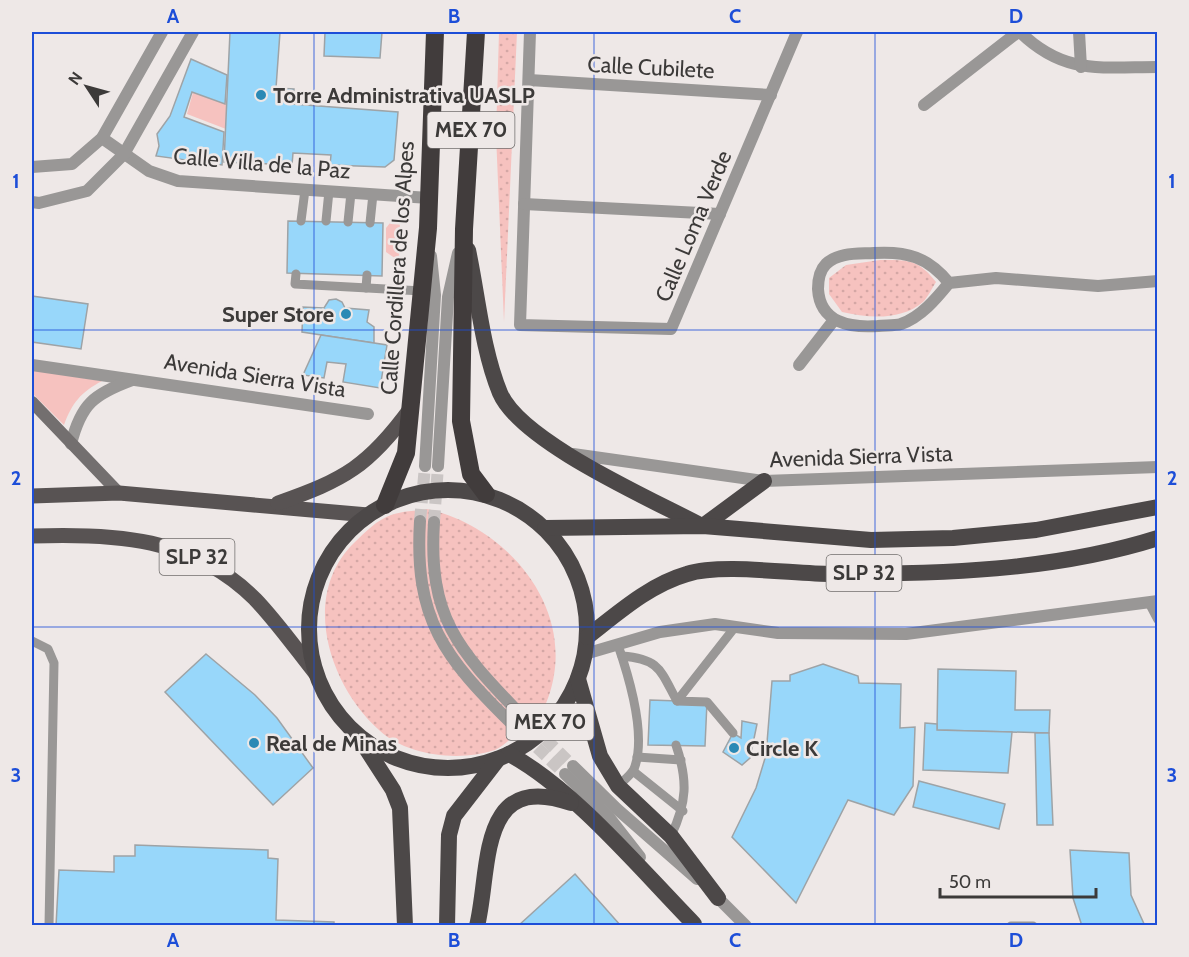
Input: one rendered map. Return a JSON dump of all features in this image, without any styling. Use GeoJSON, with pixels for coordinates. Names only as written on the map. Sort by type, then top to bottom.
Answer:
{"type":"FeatureCollection","features":[{"type":"Feature","properties":{"kind":"highway","name":"Calle Cordillera de los Alpes"},"geometry":{"type":"LineString","coordinates":[[385,504],[406,453],[411,408],[428,228],[435,32]]}},
{"type":"Feature","properties":{"kind":"highway","name":"MEX 70"},"geometry":{"type":"LineString","coordinates":[[476,32],[464,229],[461,421],[471,474],[486,494]]}},
{"type":"Feature","properties":{"kind":"highway"},"geometry":{"type":"LineString","coordinates":[[464,229],[489,356],[501,394],[517,417],[568,454],[703,526],[764,481]]}},
{"type":"Feature","properties":{"kind":"highway","name":"MEX 70"},"geometry":{"type":"LineString","coordinates":[[358,736],[390,756],[425,767],[462,768],[503,757],[538,735],[562,710],[578,679],[585,654],[586,607],[578,578],[564,551],[545,528],[518,507],[486,494],[452,489],[429,491],[385,504],[368,515],[346,534],[328,558],[316,586],[309,615],[309,645],[316,674],[331,704],[358,736],[393,790],[400,808],[405,926]]}},
{"type":"Feature","properties":{"kind":"highway","name":"SLP 32"},"geometry":{"type":"LineString","coordinates":[[545,528],[703,526],[871,540],[953,538],[1036,530],[1158,507]]}},
{"type":"Feature","properties":{"kind":"highway","name":"SLP 32"},"geometry":{"type":"LineString","coordinates":[[587,637],[655,587],[688,573],[719,570],[830,574],[932,573],[1013,566],[1083,555],[1158,538]]}},
{"type":"Feature","properties":{"kind":"highway"},"geometry":{"type":"LineString","coordinates":[[578,679],[600,756],[618,786],[671,836],[718,898]]}},
{"type":"Feature","properties":{"kind":"highway","name":"MEX 70"},"geometry":{"type":"LineString","coordinates":[[447,926],[449,835],[454,816],[503,757]]}},
{"type":"Feature","properties":{"kind":"highway"},"geometry":{"type":"LineString","coordinates":[[503,757],[534,770],[576,804],[694,925]]}},
{"type":"Feature","properties":{"kind":"highway"},"geometry":{"type":"LineString","coordinates":[[477,926],[482,905],[490,838],[497,819],[509,806],[529,798],[553,796],[576,804]]}},
{"type":"Feature","properties":{"kind":"main road"},"geometry":{"type":"LineString","coordinates":[[32,402],[119,493]]}},
{"type":"Feature","properties":{"kind":"main road"},"geometry":{"type":"LineString","coordinates":[[274,505],[325,487],[351,473],[389,439],[411,408]]}},
{"type":"Feature","properties":{"kind":"main road"},"geometry":{"type":"LineString","coordinates":[[32,496],[119,493],[368,515]]}},
{"type":"Feature","properties":{"kind":"main road","name":"SLP 32"},"geometry":{"type":"LineString","coordinates":[[32,536],[147,541],[186,551],[208,563],[253,597],[316,674]]}},
{"type":"Feature","properties":{"kind":"street"},"geometry":{"type":"LineString","coordinates":[[32,167],[72,164],[102,138],[162,32]]}},
{"type":"Feature","properties":{"kind":"street"},"geometry":{"type":"LineString","coordinates":[[32,202],[39,203],[87,191],[124,154],[193,32]]}},
{"type":"Feature","properties":{"kind":"street"},"geometry":{"type":"LineString","coordinates":[[530,32],[524,204],[720,214]]}},
{"type":"Feature","properties":{"kind":"street","name":"Calle Loma Verde"},"geometry":{"type":"LineString","coordinates":[[524,204],[520,325],[672,329],[797,32]]}},
{"type":"Feature","properties":{"kind":"street"},"geometry":{"type":"LineString","coordinates":[[924,105],[1019,32],[1039,50],[1081,67],[1158,67]]}},
{"type":"Feature","properties":{"kind":"street"},"geometry":{"type":"LineString","coordinates":[[1079,32],[1081,67]]}},
{"type":"Feature","properties":{"kind":"street","name":"Calle Cubilete"},"geometry":{"type":"LineString","coordinates":[[529,80],[771,95]]}},
{"type":"Feature","properties":{"kind":"street","name":"Calle Villa de la Paz"},"geometry":{"type":"LineString","coordinates":[[102,138],[150,171],[177,182],[429,198]]}},
{"type":"Feature","properties":{"kind":"street"},"geometry":{"type":"LineString","coordinates":[[428,228],[435,295],[432,466],[448,297],[464,229]]}},
{"type":"Feature","properties":{"kind":"street"},"geometry":{"type":"LineString","coordinates":[[949,283],[939,271],[921,257],[898,251],[844,255],[826,264],[818,278],[819,302],[834,320],[858,327],[901,324],[933,304],[949,283],[996,278],[1098,286],[1158,281]]}},
{"type":"Feature","properties":{"kind":"street"},"geometry":{"type":"LineString","coordinates":[[799,365],[834,320]]}},
{"type":"Feature","properties":{"kind":"street","name":"Avenida Sierra Vista"},"geometry":{"type":"LineString","coordinates":[[32,365],[368,414]]}},
{"type":"Feature","properties":{"kind":"street","name":"Avenida Sierra Vista"},"geometry":{"type":"LineString","coordinates":[[71,444],[77,419],[92,399],[135,379]]}},
{"type":"Feature","properties":{"kind":"street","name":"Avenida Sierra Vista"},"geometry":{"type":"LineString","coordinates":[[568,454],[764,481],[1158,467]]}},
{"type":"Feature","properties":{"kind":"street"},"geometry":{"type":"LineString","coordinates":[[420,521],[418,550],[422,590],[432,624],[443,647],[478,690],[516,719],[454,638],[445,618],[436,589],[432,549],[434,522]]}},
{"type":"Feature","properties":{"kind":"street"},"geometry":{"type":"LineString","coordinates":[[585,654],[620,651],[660,632],[714,624],[778,633],[906,634],[1153,602]]}},
{"type":"Feature","properties":{"kind":"street"},"geometry":{"type":"LineString","coordinates":[[694,925],[569,770],[718,898],[746,926]]}},
{"type":"Feature","properties":{"kind":"lane"},"geometry":{"type":"LineString","coordinates":[[301,221],[305,190]]}},
{"type":"Feature","properties":{"kind":"lane"},"geometry":{"type":"LineString","coordinates":[[326,221],[329,191]]}},
{"type":"Feature","properties":{"kind":"lane"},"geometry":{"type":"LineString","coordinates":[[348,222],[351,193]]}},
{"type":"Feature","properties":{"kind":"lane"},"geometry":{"type":"LineString","coordinates":[[370,223],[373,194]]}},
{"type":"Feature","properties":{"kind":"lane"},"geometry":{"type":"LineString","coordinates":[[296,274],[295,284],[422,291]]}},
{"type":"Feature","properties":{"kind":"lane"},"geometry":{"type":"LineString","coordinates":[[322,274],[322,285]]}},
{"type":"Feature","properties":{"kind":"lane"},"geometry":{"type":"LineString","coordinates":[[344,286],[345,275]]}},
{"type":"Feature","properties":{"kind":"lane"},"geometry":{"type":"LineString","coordinates":[[366,288],[367,275]]}},
{"type":"Feature","properties":{"kind":"lane"},"geometry":{"type":"LineString","coordinates":[[1153,602],[1158,620]]}},
{"type":"Feature","properties":{"kind":"lane"},"geometry":{"type":"LineString","coordinates":[[677,701],[735,627]]}},
{"type":"Feature","properties":{"kind":"lane"},"geometry":{"type":"LineString","coordinates":[[32,641],[48,650],[54,663],[49,926]]}},
{"type":"Feature","properties":{"kind":"lane"},"geometry":{"type":"LineString","coordinates":[[620,651],[645,658],[661,670],[677,701]]}},
{"type":"Feature","properties":{"kind":"lane"},"geometry":{"type":"LineString","coordinates":[[618,786],[633,771],[638,744],[630,678],[620,651]]}},
{"type":"Feature","properties":{"kind":"lane"},"geometry":{"type":"LineString","coordinates":[[677,701],[707,702],[733,733]]}},
{"type":"Feature","properties":{"kind":"lane"},"geometry":{"type":"LineString","coordinates":[[671,836],[683,811],[686,793],[681,760],[676,745]]}},
{"type":"Feature","properties":{"kind":"lane"},"geometry":{"type":"LineString","coordinates":[[637,757],[681,760]]}},
{"type":"Feature","properties":{"kind":"lane"},"geometry":{"type":"LineString","coordinates":[[633,771],[683,811]]}},
{"type":"Feature","properties":{"kind":"lane"},"geometry":{"type":"LineString","coordinates":[[1011,926],[1033,926]]}},
{"type":"Feature","properties":{"kind":"shaded area"},"geometry":{"type":"Polygon","coordinates":[[[499,32],[517,32],[504,322],[496,135],[499,32]]]}},
{"type":"Feature","properties":{"kind":"shaded area"},"geometry":{"type":"Polygon","coordinates":[[[194,89],[227,101],[226,129],[187,114],[194,89]]]}},
{"type":"Feature","properties":{"kind":"shaded area"},"geometry":{"type":"Polygon","coordinates":[[[394,218],[400,218],[399,261],[386,252],[386,228],[394,218]]]}},
{"type":"Feature","properties":{"kind":"shaded area"},"geometry":{"type":"Polygon","coordinates":[[[880,260],[912,262],[930,274],[936,282],[923,302],[904,312],[884,316],[863,316],[842,312],[829,294],[829,278],[846,265],[880,260]]]}},
{"type":"Feature","properties":{"kind":"shaded area"},"geometry":{"type":"Polygon","coordinates":[[[32,370],[102,381],[88,389],[78,399],[70,410],[64,425],[32,393],[32,370]]]}},
{"type":"Feature","properties":{"kind":"shaded area"},"geometry":{"type":"Polygon","coordinates":[[[427,509],[454,518],[480,531],[503,548],[523,569],[539,592],[550,618],[555,646],[554,675],[544,708],[533,722],[500,747],[481,754],[450,756],[419,751],[404,746],[379,730],[361,711],[346,689],[334,664],[327,638],[325,612],[328,587],[338,563],[367,530],[381,520],[395,514],[427,509]]]}},
{"type":"Feature","properties":{"kind":"building","name":"Torre Administrativa UASLP"},"geometry":{"type":"Polygon","coordinates":[[[230,32],[280,32],[276,88],[294,89],[293,104],[398,112],[394,160],[385,167],[330,165],[331,155],[293,153],[292,165],[224,162],[230,32]]]}},
{"type":"Feature","properties":{"kind":"building"},"geometry":{"type":"Polygon","coordinates":[[[325,32],[382,32],[380,58],[324,56],[325,32]]]}},
{"type":"Feature","properties":{"kind":"building"},"geometry":{"type":"Polygon","coordinates":[[[191,59],[227,75],[225,104],[192,92],[184,117],[224,132],[222,165],[156,156],[159,146],[157,134],[170,116],[191,59]]]}},
{"type":"Feature","properties":{"kind":"building"},"geometry":{"type":"Polygon","coordinates":[[[288,221],[383,223],[382,276],[287,273],[288,221]]]}},
{"type":"Feature","properties":{"kind":"building"},"geometry":{"type":"Polygon","coordinates":[[[32,296],[88,304],[81,349],[32,342],[32,296]]]}},
{"type":"Feature","properties":{"kind":"building"},"geometry":{"type":"Polygon","coordinates":[[[336,299],[342,302],[345,308],[369,310],[367,322],[374,327],[374,343],[302,332],[303,307],[324,308],[329,300],[336,299]]]}},
{"type":"Feature","properties":{"kind":"building"},"geometry":{"type":"Polygon","coordinates":[[[321,335],[387,345],[380,388],[343,382],[346,364],[327,362],[324,378],[303,375],[321,335]]]}},
{"type":"Feature","properties":{"kind":"building","name":"Real de Minas"},"geometry":{"type":"Polygon","coordinates":[[[206,654],[255,695],[277,718],[313,768],[273,805],[165,692],[206,654]]]}},
{"type":"Feature","properties":{"kind":"building"},"geometry":{"type":"Polygon","coordinates":[[[823,664],[858,676],[859,683],[901,684],[900,728],[915,727],[913,786],[894,815],[848,800],[796,903],[732,837],[756,788],[766,755],[772,681],[790,681],[790,675],[823,664]]]}},
{"type":"Feature","properties":{"kind":"building"},"geometry":{"type":"Polygon","coordinates":[[[938,669],[1016,671],[1015,710],[1050,710],[1049,733],[937,730],[938,669]]]}},
{"type":"Feature","properties":{"kind":"building"},"geometry":{"type":"Polygon","coordinates":[[[650,700],[707,702],[705,746],[648,745],[650,700]]]}},
{"type":"Feature","properties":{"kind":"building"},"geometry":{"type":"Polygon","coordinates":[[[742,721],[757,724],[750,758],[742,765],[723,752],[733,733],[741,738],[742,721]]]}},
{"type":"Feature","properties":{"kind":"building"},"geometry":{"type":"Polygon","coordinates":[[[925,723],[937,724],[937,730],[1012,732],[1008,773],[923,770],[925,723]]]}},
{"type":"Feature","properties":{"kind":"building"},"geometry":{"type":"Polygon","coordinates":[[[1035,733],[1049,733],[1053,825],[1037,825],[1035,733]]]}},
{"type":"Feature","properties":{"kind":"building"},"geometry":{"type":"Polygon","coordinates":[[[919,781],[1005,804],[999,829],[913,807],[919,781]]]}},
{"type":"Feature","properties":{"kind":"building"},"geometry":{"type":"Polygon","coordinates":[[[135,845],[268,850],[268,858],[278,859],[276,920],[334,922],[334,926],[56,926],[59,870],[114,872],[114,856],[135,856],[135,845]]]}},
{"type":"Feature","properties":{"kind":"building"},"geometry":{"type":"Polygon","coordinates":[[[1070,850],[1129,853],[1131,895],[1145,926],[1082,926],[1073,898],[1070,850]]]}},
{"type":"Feature","properties":{"kind":"building"},"geometry":{"type":"Polygon","coordinates":[[[575,874],[621,926],[518,926],[575,874]]]}},
{"type":"Feature","properties":{"kind":"tunnel"},"geometry":{"type":"LineString","coordinates":[[420,521],[425,466]]}},
{"type":"Feature","properties":{"kind":"tunnel"},"geometry":{"type":"LineString","coordinates":[[434,522],[438,466]]}},
{"type":"Feature","properties":{"kind":"tunnel"},"geometry":{"type":"LineString","coordinates":[[520,714],[573,766]]}},
{"type":"Feature","properties":{"kind":"tunnel"},"geometry":{"type":"LineString","coordinates":[[511,723],[565,774]]}},
{"type":"Feature","properties":{"kind":"place","name":"Torre Administrativa UASLP"},"geometry":{"type":"Point","coordinates":[261,95]}},
{"type":"Feature","properties":{"kind":"place","name":"Super Store"},"geometry":{"type":"Point","coordinates":[346,314]}},
{"type":"Feature","properties":{"kind":"place","name":"Real de Minas"},"geometry":{"type":"Point","coordinates":[254,743]}},
{"type":"Feature","properties":{"kind":"place","name":"Circle K"},"geometry":{"type":"Point","coordinates":[734,748]}}]}
